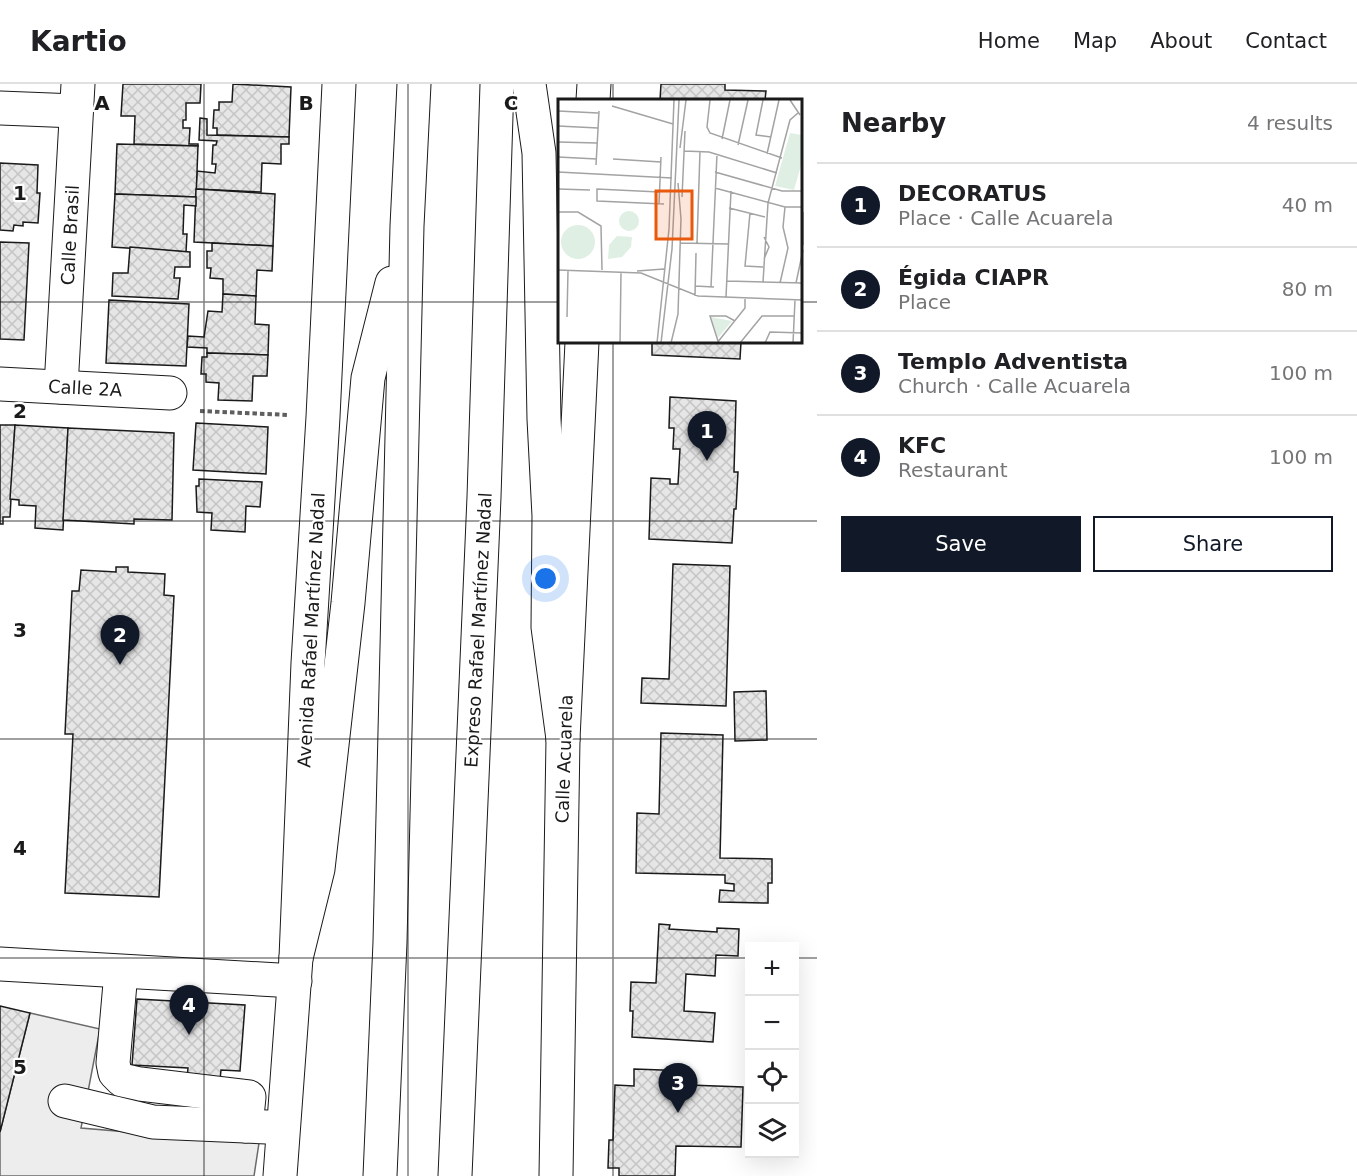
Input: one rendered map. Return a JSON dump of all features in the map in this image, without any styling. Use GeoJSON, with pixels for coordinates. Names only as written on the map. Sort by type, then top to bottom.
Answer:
{"type":"FeatureCollection","features":[{"type":"Feature","properties":{"kind":"main road","name":"Avenida Rafael Martínez Nadal"},"geometry":{"type":"LineString","coordinates":[[280,1176],[296,970],[308,663],[323,417],[339,84]]}},
{"type":"Feature","properties":{"kind":"main road"},"geometry":{"type":"LineString","coordinates":[[380,1176],[390,942],[407,226],[414,84]]}},
{"type":"Feature","properties":{"kind":"main road","name":"Expreso Rafael Martínez Nadal"},"geometry":{"type":"LineString","coordinates":[[455,1176],[484,497],[497,84]]}},
{"type":"Feature","properties":{"kind":"main road"},"geometry":{"type":"LineString","coordinates":[[529,84],[539,153],[544,418],[549,516],[548,627],[563,738]]}},
{"type":"Feature","properties":{"kind":"main road"},"geometry":{"type":"LineString","coordinates":[[593,99],[594,84]]}},
{"type":"Feature","properties":{"kind":"main road"},"geometry":{"type":"LineString","coordinates":[[0,108],[77,98]]}},
{"type":"Feature","properties":{"kind":"main road","name":"Calle Brasil"},"geometry":{"type":"LineString","coordinates":[[61,387],[77,98]]}},
{"type":"Feature","properties":{"kind":"main road"},"geometry":{"type":"LineString","coordinates":[[0,963],[121,972],[296,970],[318,869],[349,591],[368,378],[407,226]]}},
{"type":"Feature","properties":{"kind":"main road","name":"Calle Acuarela"},"geometry":{"type":"LineString","coordinates":[[556,1176],[563,738],[582,344]]}},
{"type":"Feature","properties":{"kind":"main road","name":"Calle 2A"},"geometry":{"type":"LineString","coordinates":[[0,384],[170,393]]}},
{"type":"Feature","properties":{"kind":"main road"},"geometry":{"type":"LineString","coordinates":[[121,972],[113,1064],[115,1073],[122,1080],[140,1084],[249,1097],[246,1126]]}},
{"type":"Feature","properties":{"kind":"main road"},"geometry":{"type":"LineString","coordinates":[[65,1101],[153,1122],[284,1128]]}},
{"type":"Feature","properties":{"kind":"path"},"geometry":{"type":"LineString","coordinates":[[170,393],[193,411],[323,417]]}},
{"type":"Feature","properties":{"kind":"shaded area"},"geometry":{"type":"Polygon","coordinates":[[[30,1013],[100,1029],[81,1128],[259,1143],[254,1176],[0,1176],[0,1132],[30,1013]]]}},
{"type":"Feature","properties":{"kind":"building"},"geometry":{"type":"Polygon","coordinates":[[[123,84],[201,84],[200,103],[186,103],[186,120],[183,120],[183,128],[190,128],[189,144],[198,144],[198,146],[134,144],[135,116],[121,116],[123,84]]]}},
{"type":"Feature","properties":{"kind":"building"},"geometry":{"type":"Polygon","coordinates":[[[233,84],[291,87],[289,137],[217,135],[217,128],[213,128],[214,110],[219,110],[219,102],[232,102],[233,84]]]}},
{"type":"Feature","properties":{"kind":"building"},"geometry":{"type":"Polygon","coordinates":[[[661,84],[725,84],[725,90],[766,91],[765,99],[660,99],[661,84]]]}},
{"type":"Feature","properties":{"kind":"building"},"geometry":{"type":"Polygon","coordinates":[[[200,118],[207,119],[207,135],[289,137],[289,144],[281,144],[281,164],[262,163],[261,192],[196,189],[197,171],[215,173],[216,164],[212,164],[213,145],[216,145],[217,141],[199,140],[200,118]]]}},
{"type":"Feature","properties":{"kind":"building"},"geometry":{"type":"Polygon","coordinates":[[[117,144],[198,146],[196,197],[115,194],[117,144]]]}},
{"type":"Feature","properties":{"kind":"building"},"geometry":{"type":"Polygon","coordinates":[[[0,163],[38,165],[37,193],[40,193],[38,223],[23,222],[23,226],[14,225],[13,231],[0,230],[0,163]]]}},
{"type":"Feature","properties":{"kind":"building"},"geometry":{"type":"Polygon","coordinates":[[[196,189],[275,194],[273,246],[194,242],[196,189]]]}},
{"type":"Feature","properties":{"kind":"building"},"geometry":{"type":"Polygon","coordinates":[[[115,194],[196,197],[196,206],[184,205],[183,234],[187,234],[186,252],[112,247],[115,194]]]}},
{"type":"Feature","properties":{"kind":"building"},"geometry":{"type":"Polygon","coordinates":[[[0,242],[29,243],[24,340],[0,339],[0,242]]]}},
{"type":"Feature","properties":{"kind":"building"},"geometry":{"type":"Polygon","coordinates":[[[212,243],[273,246],[272,271],[257,270],[256,296],[223,294],[223,279],[210,278],[211,268],[207,268],[207,251],[212,251],[212,243]]]}},
{"type":"Feature","properties":{"kind":"building"},"geometry":{"type":"Polygon","coordinates":[[[130,247],[190,252],[190,267],[175,267],[174,278],[180,278],[178,299],[112,296],[113,273],[128,273],[130,247]]]}},
{"type":"Feature","properties":{"kind":"building"},"geometry":{"type":"Polygon","coordinates":[[[223,294],[256,296],[255,324],[269,325],[268,355],[207,353],[207,348],[187,347],[188,336],[204,337],[208,311],[222,312],[223,294]]]}},
{"type":"Feature","properties":{"kind":"building"},"geometry":{"type":"Polygon","coordinates":[[[109,300],[189,304],[186,366],[106,363],[109,300]]]}},
{"type":"Feature","properties":{"kind":"building"},"geometry":{"type":"Polygon","coordinates":[[[652,344],[741,344],[740,359],[652,355],[652,344]]]}},
{"type":"Feature","properties":{"kind":"building"},"geometry":{"type":"Polygon","coordinates":[[[207,353],[268,355],[267,376],[253,376],[252,401],[218,400],[219,383],[206,382],[206,374],[201,374],[202,357],[207,357],[207,353]]]}},
{"type":"Feature","properties":{"kind":"building"},"geometry":{"type":"Polygon","coordinates":[[[670,397],[736,401],[734,472],[738,472],[732,543],[649,539],[651,478],[670,479],[670,484],[678,484],[680,449],[673,449],[674,428],[669,428],[670,397]]]}},
{"type":"Feature","properties":{"kind":"building"},"geometry":{"type":"Polygon","coordinates":[[[196,423],[268,427],[266,474],[193,470],[196,423]]]}},
{"type":"Feature","properties":{"kind":"building"},"geometry":{"type":"Polygon","coordinates":[[[0,425],[15,425],[10,517],[3,517],[3,524],[0,524],[0,425]]]}},
{"type":"Feature","properties":{"kind":"building"},"geometry":{"type":"Polygon","coordinates":[[[15,425],[68,428],[63,530],[35,528],[36,506],[19,505],[19,500],[10,499],[15,425]]]}},
{"type":"Feature","properties":{"kind":"building"},"geometry":{"type":"Polygon","coordinates":[[[68,428],[174,433],[172,520],[134,519],[134,524],[63,520],[68,428]]]}},
{"type":"Feature","properties":{"kind":"building"},"geometry":{"type":"Polygon","coordinates":[[[199,479],[262,482],[260,507],[246,506],[245,532],[211,530],[212,513],[197,512],[196,486],[199,486],[199,479]]]}},
{"type":"Feature","properties":{"kind":"building"},"geometry":{"type":"Polygon","coordinates":[[[673,564],[730,566],[726,706],[641,703],[642,678],[669,679],[673,564]]]}},
{"type":"Feature","properties":{"kind":"building"},"geometry":{"type":"Polygon","coordinates":[[[116,567],[128,567],[128,572],[165,574],[164,595],[174,596],[159,897],[65,893],[73,734],[65,734],[72,591],[79,591],[81,570],[116,572],[116,567]]]}},
{"type":"Feature","properties":{"kind":"building"},"geometry":{"type":"Polygon","coordinates":[[[766,691],[767,740],[735,741],[734,692],[766,691]]]}},
{"type":"Feature","properties":{"kind":"building"},"geometry":{"type":"Polygon","coordinates":[[[661,733],[723,735],[720,858],[772,859],[772,883],[768,883],[768,903],[719,902],[720,890],[734,891],[734,884],[725,883],[725,875],[636,873],[637,813],[659,814],[661,733]]]}},
{"type":"Feature","properties":{"kind":"building"},"geometry":{"type":"Polygon","coordinates":[[[659,924],[670,925],[669,929],[717,932],[717,928],[739,929],[738,956],[716,955],[715,976],[686,974],[684,1011],[715,1013],[713,1042],[632,1037],[631,982],[656,983],[659,924]]]}},
{"type":"Feature","properties":{"kind":"building"},"geometry":{"type":"Polygon","coordinates":[[[137,999],[245,1005],[240,1071],[221,1070],[220,1080],[187,1078],[188,1068],[132,1065],[137,999]]]}},
{"type":"Feature","properties":{"kind":"building"},"geometry":{"type":"Polygon","coordinates":[[[0,1006],[30,1013],[0,1132],[0,1006]]]}},
{"type":"Feature","properties":{"kind":"building"},"geometry":{"type":"Polygon","coordinates":[[[634,1069],[689,1071],[689,1085],[743,1087],[741,1147],[676,1146],[675,1176],[619,1176],[619,1168],[608,1168],[609,1140],[613,1140],[615,1085],[634,1086],[634,1069]]]}},
{"type":"Feature","properties":{"kind":"place","name":"DECORATUS"},"geometry":{"type":"Point","coordinates":[707,461]}},
{"type":"Feature","properties":{"kind":"place","name":"Égida CIAPR"},"geometry":{"type":"Point","coordinates":[120,665]}},
{"type":"Feature","properties":{"kind":"place","name":"KFC"},"geometry":{"type":"Point","coordinates":[189,1035]}},
{"type":"Feature","properties":{"kind":"place","name":"Templo Adventista"},"geometry":{"type":"Point","coordinates":[678,1113]}}]}
